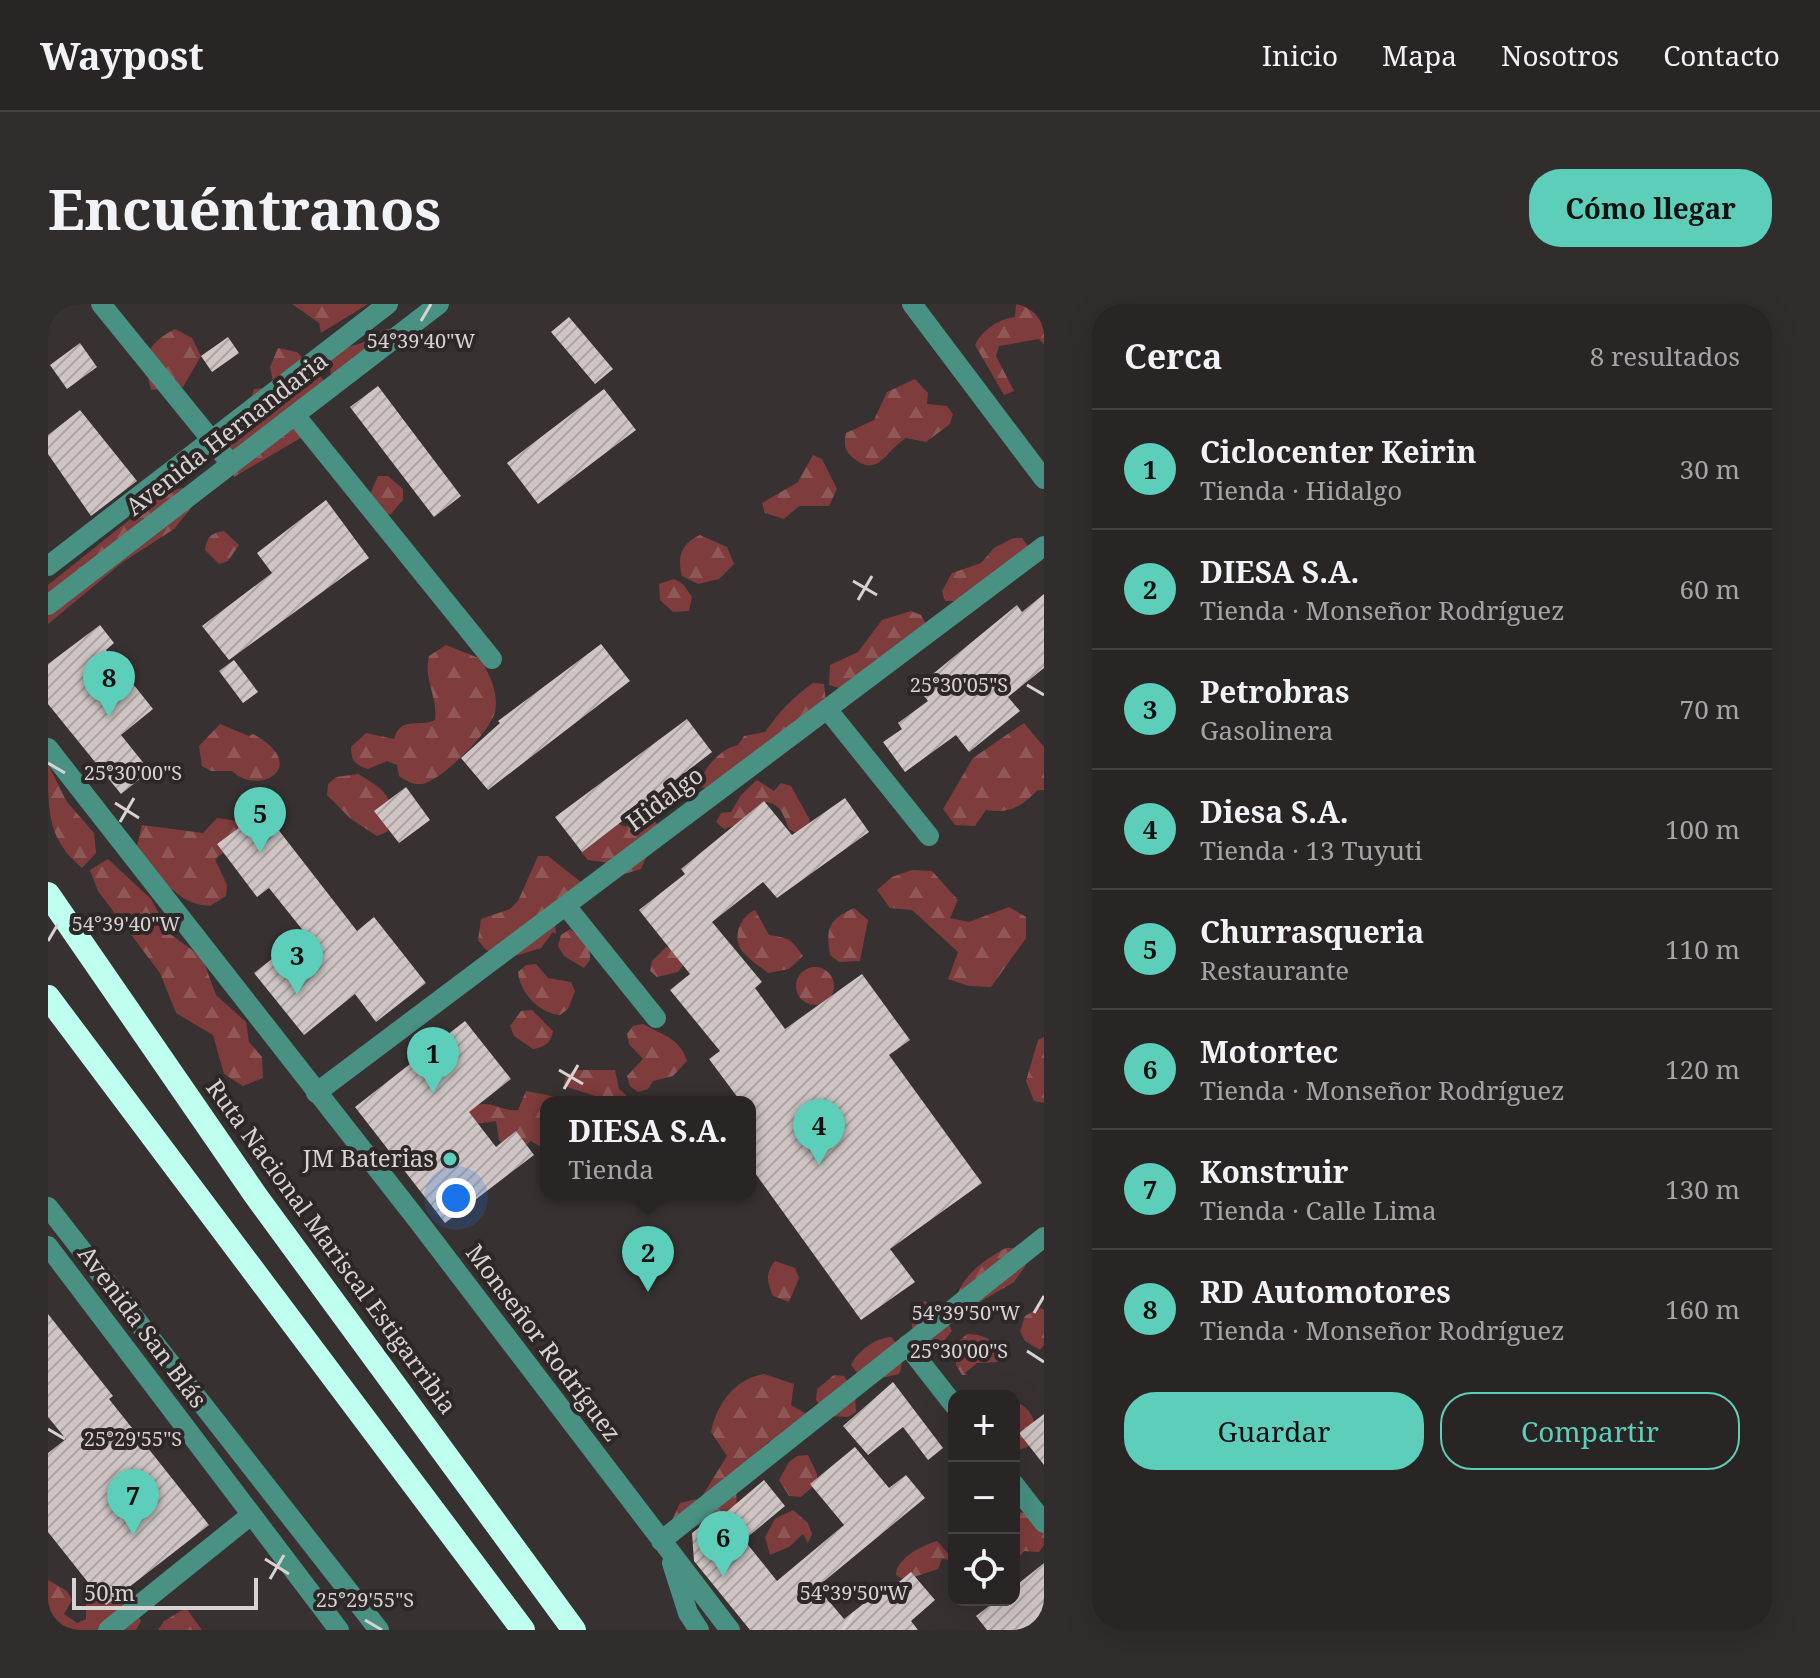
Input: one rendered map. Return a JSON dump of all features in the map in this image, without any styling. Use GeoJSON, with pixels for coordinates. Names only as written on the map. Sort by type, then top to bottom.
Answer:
{"type":"FeatureCollection","features":[{"type":"Feature","properties":{"kind":"highway","name":"Ruta Nacional Mariscal Estigarribia"},"geometry":{"type":"LineString","coordinates":[[48,894],[292,1246],[574,1630]]}},
{"type":"Feature","properties":{"kind":"highway"},"geometry":{"type":"LineString","coordinates":[[48,997],[523,1630]]}},
{"type":"Feature","properties":{"kind":"street"},"geometry":{"type":"LineString","coordinates":[[101,304],[231,464]]}},
{"type":"Feature","properties":{"kind":"street","name":"Avenida Hernandaria"},"geometry":{"type":"LineString","coordinates":[[48,566],[388,304]]}},
{"type":"Feature","properties":{"kind":"street","name":"Avenida Hernandaria"},"geometry":{"type":"LineString","coordinates":[[48,605],[439,304]]}},
{"type":"Feature","properties":{"kind":"street"},"geometry":{"type":"LineString","coordinates":[[912,304],[1044,479]]}},
{"type":"Feature","properties":{"kind":"street"},"geometry":{"type":"LineString","coordinates":[[295,415],[492,659]]}},
{"type":"Feature","properties":{"kind":"street","name":"Hidalgo"},"geometry":{"type":"LineString","coordinates":[[316,1093],[1044,546]]}},
{"type":"Feature","properties":{"kind":"street"},"geometry":{"type":"LineString","coordinates":[[827,709],[929,836]]}},
{"type":"Feature","properties":{"kind":"street","name":"Monseñor Rodríguez"},"geometry":{"type":"LineString","coordinates":[[48,748],[730,1630]]}},
{"type":"Feature","properties":{"kind":"street"},"geometry":{"type":"LineString","coordinates":[[566,906],[656,1018]]}},
{"type":"Feature","properties":{"kind":"street"},"geometry":{"type":"LineString","coordinates":[[48,1207],[379,1630]]}},
{"type":"Feature","properties":{"kind":"street"},"geometry":{"type":"LineString","coordinates":[[699,1630],[688,1613],[665,1546],[907,1345],[1044,1237]]}},
{"type":"Feature","properties":{"kind":"street","name":"Avenida San Blás"},"geometry":{"type":"LineString","coordinates":[[48,1246],[339,1630]]}},
{"type":"Feature","properties":{"kind":"street"},"geometry":{"type":"LineString","coordinates":[[907,1345],[948,1397]]}},
{"type":"Feature","properties":{"kind":"street"},"geometry":{"type":"LineString","coordinates":[[1020,1492],[1044,1523]]}},
{"type":"Feature","properties":{"kind":"street"},"geometry":{"type":"LineString","coordinates":[[108,1630],[251,1515]]}},
{"type":"Feature","properties":{"kind":"green space"},"geometry":{"type":"Polygon","coordinates":[[[292,304],[368,304],[321,333],[319,323],[292,304]]]}},
{"type":"Feature","properties":{"kind":"green space"},"geometry":{"type":"Polygon","coordinates":[[[1016,304],[1044,304],[1044,344],[1039,339],[999,346],[996,356],[1014,391],[1004,395],[975,345],[992,326],[1015,317],[1016,304]]]}},
{"type":"Feature","properties":{"kind":"green space"},"geometry":{"type":"Polygon","coordinates":[[[175,329],[192,338],[201,356],[183,387],[151,390],[148,354],[157,341],[175,329]]]}},
{"type":"Feature","properties":{"kind":"green space"},"geometry":{"type":"Polygon","coordinates":[[[388,329],[394,338],[331,378],[330,362],[341,351],[388,329]]]}},
{"type":"Feature","properties":{"kind":"green space"},"geometry":{"type":"Polygon","coordinates":[[[278,348],[297,352],[338,395],[300,412],[304,436],[234,477],[226,443],[241,428],[254,389],[274,387],[270,367],[278,348]]]}},
{"type":"Feature","properties":{"kind":"green space"},"geometry":{"type":"Polygon","coordinates":[[[915,379],[928,393],[927,404],[947,406],[953,414],[950,424],[926,442],[906,438],[875,464],[861,463],[852,457],[845,446],[846,433],[874,420],[887,392],[915,379]]]}},
{"type":"Feature","properties":{"kind":"green space"},"geometry":{"type":"Polygon","coordinates":[[[813,455],[822,459],[837,489],[829,506],[799,506],[784,519],[765,513],[762,503],[798,482],[813,455]]]}},
{"type":"Feature","properties":{"kind":"green space"},"geometry":{"type":"Polygon","coordinates":[[[378,476],[388,476],[403,489],[403,500],[390,515],[380,513],[370,494],[378,476]]]}},
{"type":"Feature","properties":{"kind":"green space"},"geometry":{"type":"Polygon","coordinates":[[[182,488],[194,504],[174,529],[123,562],[48,624],[48,585],[163,493],[182,488]]]}},
{"type":"Feature","properties":{"kind":"green space"},"geometry":{"type":"Polygon","coordinates":[[[224,531],[239,545],[228,561],[219,564],[205,550],[210,536],[224,531]]]}},
{"type":"Feature","properties":{"kind":"green space"},"geometry":{"type":"Polygon","coordinates":[[[700,535],[727,547],[734,564],[719,579],[698,584],[682,576],[680,562],[688,542],[700,535]]]}},
{"type":"Feature","properties":{"kind":"green space"},"geometry":{"type":"Polygon","coordinates":[[[1013,538],[1022,538],[1028,546],[956,601],[945,601],[942,591],[952,573],[981,563],[994,548],[1013,538]]]}},
{"type":"Feature","properties":{"kind":"green space"},"geometry":{"type":"Polygon","coordinates":[[[674,579],[683,584],[692,597],[689,611],[673,612],[660,600],[659,584],[674,579]]]}},
{"type":"Feature","properties":{"kind":"green space"},"geometry":{"type":"Polygon","coordinates":[[[911,611],[921,615],[926,624],[839,688],[829,685],[830,665],[858,652],[882,620],[911,611]]]}},
{"type":"Feature","properties":{"kind":"green space"},"geometry":{"type":"Polygon","coordinates":[[[446,645],[481,659],[490,677],[496,704],[492,720],[485,730],[453,765],[422,784],[402,778],[397,765],[387,761],[368,769],[357,764],[351,747],[366,733],[394,739],[401,727],[435,720],[429,656],[446,645]]]}},
{"type":"Feature","properties":{"kind":"green space"},"geometry":{"type":"Polygon","coordinates":[[[813,683],[824,684],[826,704],[710,789],[699,787],[708,767],[719,755],[738,745],[744,736],[765,732],[787,705],[813,683]]]}},
{"type":"Feature","properties":{"kind":"green space"},"geometry":{"type":"Polygon","coordinates":[[[1024,723],[1044,747],[1044,790],[1038,790],[1014,808],[986,810],[975,826],[955,825],[943,809],[973,758],[1024,723]]]}},
{"type":"Feature","properties":{"kind":"green space"},"geometry":{"type":"Polygon","coordinates":[[[220,724],[249,736],[253,734],[270,746],[278,757],[279,767],[275,774],[255,781],[232,771],[211,771],[202,766],[199,746],[220,724]]]}},
{"type":"Feature","properties":{"kind":"green space"},"geometry":{"type":"Polygon","coordinates":[[[48,764],[67,802],[94,833],[96,853],[82,868],[62,847],[52,824],[48,764]]]}},
{"type":"Feature","properties":{"kind":"green space"},"geometry":{"type":"Polygon","coordinates":[[[358,774],[383,791],[390,803],[387,832],[377,836],[351,819],[327,795],[328,784],[336,777],[358,774]]]}},
{"type":"Feature","properties":{"kind":"green space"},"geometry":{"type":"Polygon","coordinates":[[[757,780],[774,791],[781,783],[791,786],[810,820],[807,830],[798,834],[789,829],[778,807],[764,802],[741,823],[724,829],[716,822],[721,813],[731,812],[741,795],[757,780]]]}},
{"type":"Feature","properties":{"kind":"green space"},"geometry":{"type":"Polygon","coordinates":[[[638,810],[652,815],[659,828],[641,869],[621,875],[604,862],[588,860],[581,852],[616,823],[626,827],[638,810]]]}},
{"type":"Feature","properties":{"kind":"green space"},"geometry":{"type":"Polygon","coordinates":[[[241,817],[249,824],[244,850],[223,853],[215,859],[227,885],[226,896],[210,906],[197,904],[176,893],[137,846],[142,825],[203,833],[217,818],[238,821],[241,817]]]}},
{"type":"Feature","properties":{"kind":"green space"},"geometry":{"type":"Polygon","coordinates":[[[538,856],[548,856],[581,882],[555,924],[556,934],[553,932],[541,948],[502,960],[485,949],[478,940],[481,919],[510,909],[518,901],[538,856]]]}},
{"type":"Feature","properties":{"kind":"green space"},"geometry":{"type":"Polygon","coordinates":[[[108,859],[151,899],[170,934],[202,957],[216,995],[246,1022],[249,1042],[262,1057],[263,1078],[243,1086],[224,1074],[213,1035],[176,1013],[160,973],[98,891],[90,870],[108,859]]]}},
{"type":"Feature","properties":{"kind":"green space"},"geometry":{"type":"Polygon","coordinates":[[[912,870],[932,871],[958,900],[950,918],[969,922],[1009,907],[1026,917],[1026,938],[991,987],[969,986],[948,979],[958,952],[912,910],[890,908],[877,890],[892,877],[912,870]]]}},
{"type":"Feature","properties":{"kind":"green space"},"geometry":{"type":"Polygon","coordinates":[[[854,908],[868,920],[860,961],[839,962],[830,955],[829,931],[834,921],[854,908]]]}},
{"type":"Feature","properties":{"kind":"green space"},"geometry":{"type":"Polygon","coordinates":[[[755,910],[769,935],[790,941],[803,956],[789,969],[768,973],[748,958],[739,946],[741,922],[755,910]]]}},
{"type":"Feature","properties":{"kind":"green space"},"geometry":{"type":"Polygon","coordinates":[[[570,929],[585,942],[589,950],[590,960],[584,968],[564,956],[558,946],[561,935],[570,929]]]}},
{"type":"Feature","properties":{"kind":"green space"},"geometry":{"type":"Polygon","coordinates":[[[666,947],[676,948],[684,964],[678,972],[657,977],[650,971],[652,961],[666,947]]]}},
{"type":"Feature","properties":{"kind":"green space"},"geometry":{"type":"Polygon","coordinates":[[[536,964],[548,978],[571,982],[575,991],[568,1009],[560,1015],[538,1006],[522,987],[518,972],[526,965],[536,964]]]}},
{"type":"Feature","properties":{"kind":"green space"},"geometry":{"type":"Polygon","coordinates":[[[815,967],[828,973],[834,986],[828,999],[815,1005],[802,999],[796,986],[802,973],[815,967]]]}},
{"type":"Feature","properties":{"kind":"green space"},"geometry":{"type":"Polygon","coordinates":[[[532,1010],[553,1031],[547,1044],[533,1049],[514,1036],[510,1026],[521,1011],[532,1010]]]}},
{"type":"Feature","properties":{"kind":"green space"},"geometry":{"type":"Polygon","coordinates":[[[643,1024],[675,1042],[687,1061],[673,1076],[653,1081],[648,1089],[638,1092],[630,1086],[627,1076],[643,1059],[629,1044],[627,1034],[633,1026],[643,1024]]]}},
{"type":"Feature","properties":{"kind":"green space"},"geometry":{"type":"Polygon","coordinates":[[[1044,1037],[1044,1103],[1034,1101],[1026,1081],[1038,1040],[1044,1037]]]}},
{"type":"Feature","properties":{"kind":"green space"},"geometry":{"type":"Polygon","coordinates":[[[574,1070],[615,1070],[619,1089],[626,1096],[595,1096],[564,1086],[566,1076],[574,1070]]]}},
{"type":"Feature","properties":{"kind":"green space"},"geometry":{"type":"Polygon","coordinates":[[[526,1091],[552,1096],[540,1096],[540,1146],[531,1141],[523,1147],[505,1148],[499,1140],[496,1121],[476,1124],[467,1118],[469,1108],[476,1105],[489,1104],[518,1110],[526,1091]]]}},
{"type":"Feature","properties":{"kind":"green space"},"geometry":{"type":"Polygon","coordinates":[[[1006,1248],[1016,1248],[1026,1265],[1014,1282],[968,1309],[956,1300],[968,1276],[1006,1248]]]}},
{"type":"Feature","properties":{"kind":"green space"},"geometry":{"type":"Polygon","coordinates":[[[775,1261],[795,1268],[799,1278],[789,1302],[773,1296],[771,1291],[768,1274],[775,1261]]]}},
{"type":"Feature","properties":{"kind":"green space"},"geometry":{"type":"Polygon","coordinates":[[[925,1301],[944,1313],[952,1331],[943,1342],[922,1347],[912,1322],[916,1306],[925,1301]]]}},
{"type":"Feature","properties":{"kind":"green space"},"geometry":{"type":"Polygon","coordinates":[[[1039,1308],[1044,1309],[1044,1345],[1040,1350],[1025,1341],[1020,1331],[1025,1316],[1039,1308]]]}},
{"type":"Feature","properties":{"kind":"green space"},"geometry":{"type":"Polygon","coordinates":[[[967,1334],[983,1336],[991,1341],[1000,1353],[998,1362],[977,1363],[965,1373],[967,1375],[962,1375],[956,1365],[956,1344],[967,1334]]]}},
{"type":"Feature","properties":{"kind":"green space"},"geometry":{"type":"Polygon","coordinates":[[[891,1337],[901,1355],[899,1374],[877,1379],[868,1386],[851,1365],[868,1346],[891,1337]]]}},
{"type":"Feature","properties":{"kind":"green space"},"geometry":{"type":"Polygon","coordinates":[[[764,1374],[794,1384],[791,1405],[810,1416],[789,1444],[770,1441],[760,1451],[736,1489],[737,1510],[699,1526],[672,1520],[680,1503],[701,1498],[727,1456],[711,1432],[722,1403],[744,1381],[764,1374]]]}},
{"type":"Feature","properties":{"kind":"green space"},"geometry":{"type":"Polygon","coordinates":[[[834,1375],[844,1376],[855,1392],[856,1412],[848,1417],[830,1416],[816,1400],[817,1389],[834,1375]]]}},
{"type":"Feature","properties":{"kind":"green space"},"geometry":{"type":"Polygon","coordinates":[[[1020,1404],[1030,1413],[1035,1431],[1029,1445],[1020,1449],[1020,1404]]]}},
{"type":"Feature","properties":{"kind":"green space"},"geometry":{"type":"Polygon","coordinates":[[[808,1455],[817,1474],[817,1483],[801,1497],[789,1496],[779,1480],[789,1462],[797,1456],[808,1455]]]}},
{"type":"Feature","properties":{"kind":"green space"},"geometry":{"type":"Polygon","coordinates":[[[793,1510],[808,1523],[812,1534],[808,1543],[803,1534],[789,1547],[770,1555],[765,1537],[775,1519],[793,1510]]]}},
{"type":"Feature","properties":{"kind":"green space"},"geometry":{"type":"Polygon","coordinates":[[[1020,1512],[1044,1521],[1044,1545],[1039,1552],[1024,1551],[1020,1556],[1020,1512]]]}},
{"type":"Feature","properties":{"kind":"green space"},"geometry":{"type":"Polygon","coordinates":[[[937,1541],[948,1553],[948,1560],[942,1559],[938,1569],[905,1580],[896,1575],[900,1564],[917,1549],[937,1541]]]}},
{"type":"Feature","properties":{"kind":"green space"},"geometry":{"type":"Polygon","coordinates":[[[48,1580],[67,1591],[72,1600],[64,1614],[77,1623],[86,1619],[86,1604],[100,1589],[116,1591],[126,1597],[141,1621],[136,1630],[48,1630],[48,1580]]]}},
{"type":"Feature","properties":{"kind":"green space"},"geometry":{"type":"Polygon","coordinates":[[[186,1608],[202,1630],[158,1630],[164,1621],[186,1608]]]}},
{"type":"Feature","properties":{"kind":"building"},"geometry":{"type":"Polygon","coordinates":[[[569,317],[613,369],[595,384],[551,332],[569,317]]]}},
{"type":"Feature","properties":{"kind":"building"},"geometry":{"type":"Polygon","coordinates":[[[228,337],[239,353],[212,372],[201,356],[228,337]]]}},
{"type":"Feature","properties":{"kind":"building"},"geometry":{"type":"Polygon","coordinates":[[[80,343],[97,367],[67,389],[50,365],[80,343]]]}},
{"type":"Feature","properties":{"kind":"building"},"geometry":{"type":"Polygon","coordinates":[[[378,386],[461,496],[434,517],[350,407],[378,386]]]}},
{"type":"Feature","properties":{"kind":"building"},"geometry":{"type":"Polygon","coordinates":[[[604,389],[636,430],[538,504],[507,463],[604,389]]]}},
{"type":"Feature","properties":{"kind":"building"},"geometry":{"type":"Polygon","coordinates":[[[80,410],[137,481],[91,516],[48,454],[48,435],[80,410]]]}},
{"type":"Feature","properties":{"kind":"building"},"geometry":{"type":"Polygon","coordinates":[[[326,500],[369,558],[229,660],[202,626],[272,573],[257,553],[326,500]]]}},
{"type":"Feature","properties":{"kind":"building"},"geometry":{"type":"Polygon","coordinates":[[[1044,594],[1044,668],[1008,697],[1020,711],[969,752],[956,735],[905,772],[883,742],[902,729],[898,723],[928,701],[917,687],[1017,605],[1022,612],[1044,594]]]}},
{"type":"Feature","properties":{"kind":"building"},"geometry":{"type":"Polygon","coordinates":[[[100,625],[114,643],[106,650],[153,709],[121,735],[150,771],[121,794],[48,704],[48,664],[100,625]]]}},
{"type":"Feature","properties":{"kind":"building"},"geometry":{"type":"Polygon","coordinates":[[[601,644],[630,681],[488,790],[461,758],[500,723],[498,721],[601,644]]]}},
{"type":"Feature","properties":{"kind":"building"},"geometry":{"type":"Polygon","coordinates":[[[234,660],[258,692],[243,703],[219,671],[234,660]]]}},
{"type":"Feature","properties":{"kind":"building"},"geometry":{"type":"Polygon","coordinates":[[[687,719],[712,752],[582,852],[555,817],[687,719]]]}},
{"type":"Feature","properties":{"kind":"building"},"geometry":{"type":"Polygon","coordinates":[[[406,787],[430,820],[399,843],[374,811],[406,787]]]}},
{"type":"Feature","properties":{"kind":"building"},"geometry":{"type":"Polygon","coordinates":[[[845,798],[869,832],[777,898],[763,882],[712,922],[762,982],[755,988],[785,1029],[862,974],[910,1040],[889,1055],[982,1183],[890,1249],[915,1282],[861,1320],[756,1174],[756,1096],[737,1096],[709,1059],[720,1051],[670,990],[690,974],[639,910],[685,874],[681,869],[764,801],[792,835],[845,798]]]}},
{"type":"Feature","properties":{"kind":"building"},"geometry":{"type":"Polygon","coordinates":[[[263,810],[357,931],[374,917],[426,983],[376,1022],[355,994],[304,1035],[254,973],[305,933],[269,888],[257,897],[217,844],[263,810]]]}},
{"type":"Feature","properties":{"kind":"building"},"geometry":{"type":"Polygon","coordinates":[[[465,1021],[511,1079],[469,1112],[496,1147],[516,1131],[534,1155],[445,1223],[355,1107],[465,1021]]]}},
{"type":"Feature","properties":{"kind":"building"},"geometry":{"type":"Polygon","coordinates":[[[48,1314],[113,1396],[109,1399],[209,1525],[106,1605],[48,1532],[48,1453],[66,1439],[48,1417],[48,1314]]]}},
{"type":"Feature","properties":{"kind":"building"},"geometry":{"type":"Polygon","coordinates":[[[893,1382],[943,1448],[928,1460],[903,1427],[868,1455],[843,1426],[893,1382]]]}},
{"type":"Feature","properties":{"kind":"building"},"geometry":{"type":"Polygon","coordinates":[[[1044,1414],[1044,1465],[1020,1434],[1044,1414]]]}},
{"type":"Feature","properties":{"kind":"building"},"geometry":{"type":"Polygon","coordinates":[[[855,1447],[889,1488],[906,1475],[925,1498],[817,1587],[844,1619],[885,1587],[888,1591],[911,1572],[935,1600],[911,1621],[918,1630],[750,1630],[694,1561],[692,1533],[720,1511],[723,1515],[764,1480],[785,1506],[744,1540],[777,1581],[844,1525],[810,1484],[855,1447]]]}},
{"type":"Feature","properties":{"kind":"building"},"geometry":{"type":"Polygon","coordinates":[[[1044,1563],[1044,1630],[987,1630],[976,1616],[989,1606],[1020,1606],[1020,1582],[1044,1563]]]}},
{"type":"Feature","properties":{"kind":"place","name":"RD Automotores"},"geometry":{"type":"Point","coordinates":[109,717]}},
{"type":"Feature","properties":{"kind":"place","name":"Churrasqueria"},"geometry":{"type":"Point","coordinates":[260,853]}},
{"type":"Feature","properties":{"kind":"place","name":"Petrobras"},"geometry":{"type":"Point","coordinates":[297,995]}},
{"type":"Feature","properties":{"kind":"place","name":"Ciclocenter Keirin"},"geometry":{"type":"Point","coordinates":[433,1093]}},
{"type":"Feature","properties":{"kind":"place","name":"JM Baterias"},"geometry":{"type":"Point","coordinates":[450,1159]}},
{"type":"Feature","properties":{"kind":"place","name":"Diesa S.A."},"geometry":{"type":"Point","coordinates":[819,1165]}},
{"type":"Feature","properties":{"kind":"place","name":"DIESA S.A."},"geometry":{"type":"Point","coordinates":[648,1292]}},
{"type":"Feature","properties":{"kind":"place","name":"Konstruir"},"geometry":{"type":"Point","coordinates":[133,1535]}},
{"type":"Feature","properties":{"kind":"place","name":"Motortec"},"geometry":{"type":"Point","coordinates":[723,1577]}}]}
